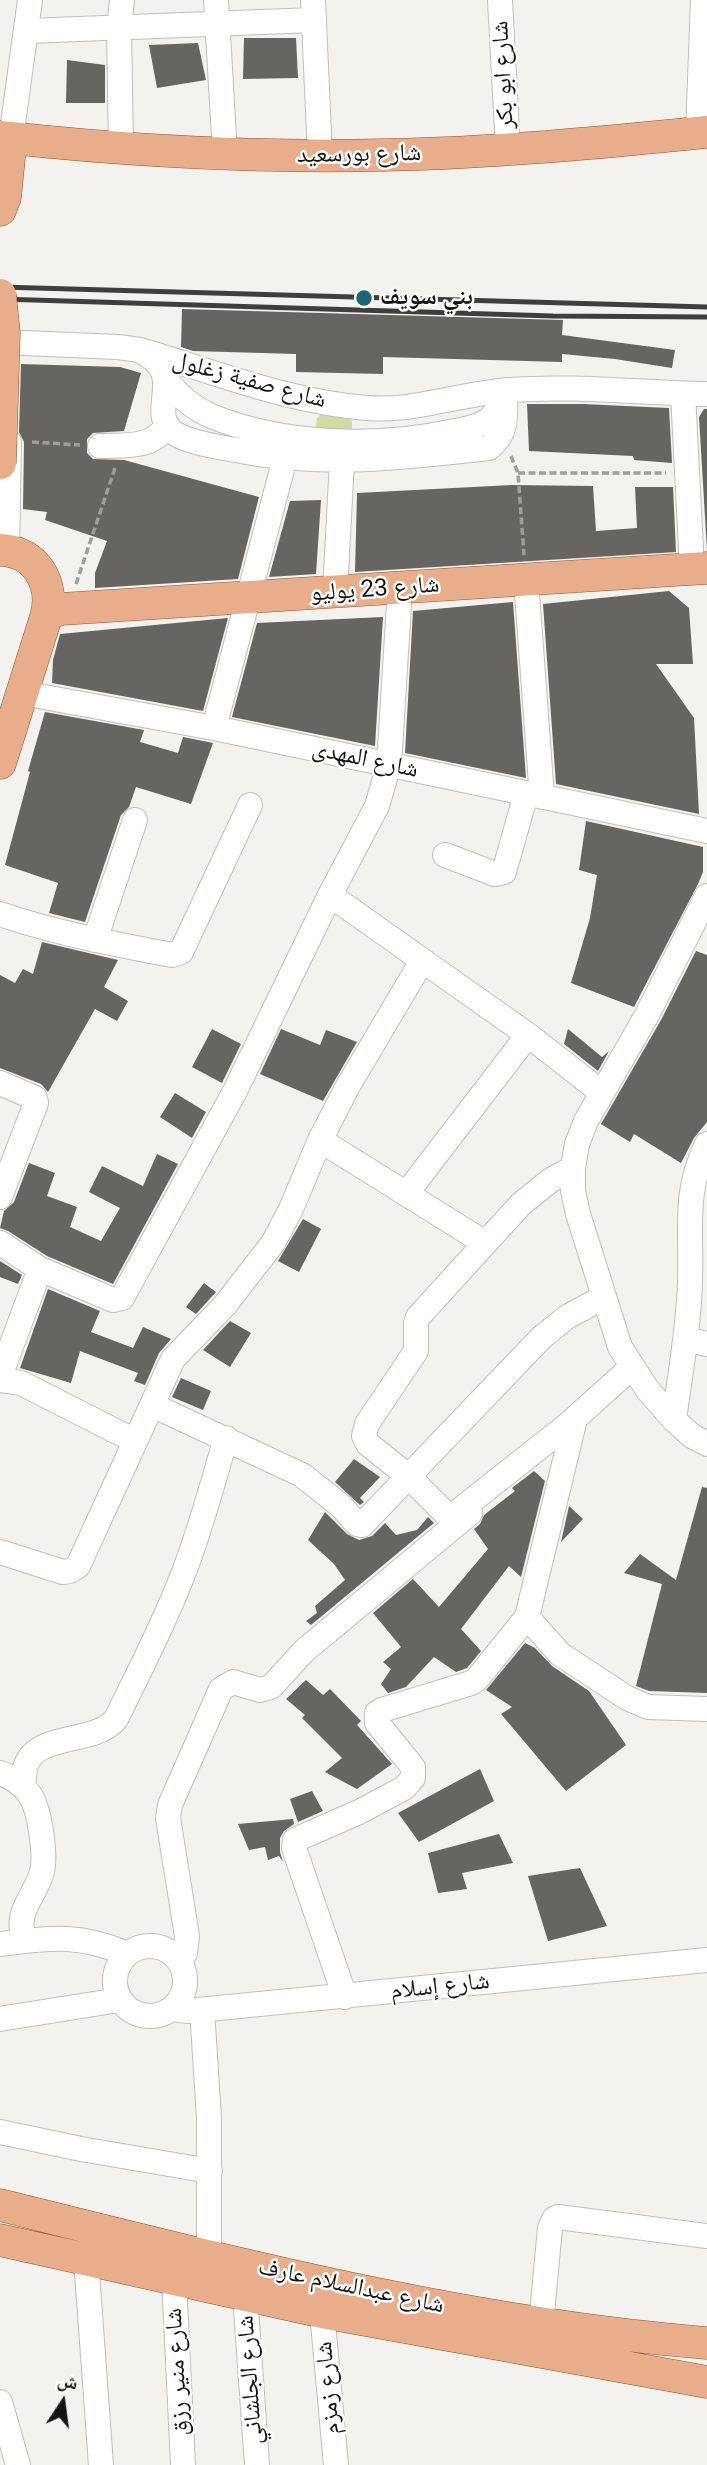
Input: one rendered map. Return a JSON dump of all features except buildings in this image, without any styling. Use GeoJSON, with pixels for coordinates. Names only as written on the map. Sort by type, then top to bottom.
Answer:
{"type":"FeatureCollection","features":[{"type":"Feature","properties":{"kind":"main road","name":"شارع بورسعيد"},"geometry":{"type":"LineString","coordinates":[[5,147],[320,156],[508,150],[703,133]]}},
{"type":"Feature","properties":{"kind":"main road"},"geometry":{"type":"LineString","coordinates":[[0,210],[5,197],[5,147]]}},
{"type":"Feature","properties":{"kind":"main road"},"geometry":{"type":"LineString","coordinates":[[0,295],[4,333],[3,448]]}},
{"type":"Feature","properties":{"kind":"main road"},"geometry":{"type":"LineString","coordinates":[[0,763],[22,693],[57,613],[42,573],[26,557],[3,550]]}},
{"type":"Feature","properties":{"kind":"main road","name":"شارع 23 يوليو"},"geometry":{"type":"LineString","coordinates":[[57,613],[700,568]]}},
{"type":"Feature","properties":{"kind":"main road","name":"شارع عبدالسلام عارف"},"geometry":{"type":"LineString","coordinates":[[0,2205],[209,2257],[375,2294],[541,2324],[631,2337],[707,2343]]}},
{"type":"Feature","properties":{"kind":"main road","name":"شارع عبدالسلام عارف"},"geometry":{"type":"LineString","coordinates":[[0,2241],[322,2312],[707,2382]]}},
{"type":"Feature","properties":{"kind":"street"},"geometry":{"type":"LineString","coordinates":[[5,147],[27,31],[30,0]]}},
{"type":"Feature","properties":{"kind":"street"},"geometry":{"type":"LineString","coordinates":[[121,149],[119,27],[122,0]]}},
{"type":"Feature","properties":{"kind":"street","name":"شارع ابو بكر"},"geometry":{"type":"LineString","coordinates":[[500,0],[508,150]]}},
{"type":"Feature","properties":{"kind":"street"},"geometry":{"type":"LineString","coordinates":[[703,0],[703,133]]}},
{"type":"Feature","properties":{"kind":"street"},"geometry":{"type":"LineString","coordinates":[[27,31],[119,27],[216,12],[314,10],[320,156]]}},
{"type":"Feature","properties":{"kind":"street"},"geometry":{"type":"LineString","coordinates":[[216,12],[225,155]]}},
{"type":"Feature","properties":{"kind":"street"},"geometry":{"type":"LineString","coordinates":[[3,550],[6,342]]}},
{"type":"Feature","properties":{"kind":"street","name":"شارع صفية زغلول"},"geometry":{"type":"LineString","coordinates":[[6,342],[140,350],[302,400],[348,406],[401,408],[505,390],[546,388],[695,394]]}},
{"type":"Feature","properties":{"kind":"street"},"geometry":{"type":"LineString","coordinates":[[140,350],[157,362],[174,390],[195,408],[223,421],[285,435],[344,441],[403,440],[475,427],[493,415],[505,390]]}},
{"type":"Feature","properties":{"kind":"street"},"geometry":{"type":"LineString","coordinates":[[166,380],[166,398],[162,408],[167,425],[177,435],[216,446],[285,458],[342,461],[489,448],[497,443],[506,423],[505,390]]}},
{"type":"Feature","properties":{"kind":"street"},"geometry":{"type":"LineString","coordinates":[[695,394],[687,473],[700,568]]}},
{"type":"Feature","properties":{"kind":"street"},"geometry":{"type":"LineString","coordinates":[[112,446],[153,440],[167,425]]}},
{"type":"Feature","properties":{"kind":"street"},"geometry":{"type":"LineString","coordinates":[[214,728],[285,458]]}},
{"type":"Feature","properties":{"kind":"street"},"geometry":{"type":"LineString","coordinates":[[335,592],[342,461]]}},
{"type":"Feature","properties":{"kind":"street"},"geometry":{"type":"LineString","coordinates":[[445,855],[495,874],[504,872],[534,795],[526,580]]}},
{"type":"Feature","properties":{"kind":"street"},"geometry":{"type":"LineString","coordinates":[[0,1243],[40,1269],[113,1300],[122,1298],[236,1091],[330,895],[377,806],[389,765],[400,588]]}},
{"type":"Feature","properties":{"kind":"street","name":"شارع المهدى"},"geometry":{"type":"LineString","coordinates":[[22,693],[214,728],[707,831]]}},
{"type":"Feature","properties":{"kind":"street"},"geometry":{"type":"LineString","coordinates":[[0,914],[43,929],[95,940],[172,955],[180,952],[250,805]]}},
{"type":"Feature","properties":{"kind":"street"},"geometry":{"type":"LineString","coordinates":[[95,940],[135,820]]}},
{"type":"Feature","properties":{"kind":"street"},"geometry":{"type":"LineString","coordinates":[[330,895],[528,1035],[601,1092]]}},
{"type":"Feature","properties":{"kind":"street"},"geometry":{"type":"LineString","coordinates":[[707,896],[648,1013],[601,1092],[577,1144],[573,1168],[573,1191],[578,1214],[620,1347],[647,1389],[674,1420],[692,1436],[707,1444]]}},
{"type":"Feature","properties":{"kind":"street"},"geometry":{"type":"LineString","coordinates":[[0,1552],[63,1572],[78,1566],[173,1359],[225,1305],[273,1243],[348,1086],[422,961]]}},
{"type":"Feature","properties":{"kind":"street"},"geometry":{"type":"LineString","coordinates":[[406,1194],[528,1035]]}},
{"type":"Feature","properties":{"kind":"street"},"geometry":{"type":"LineString","coordinates":[[0,1083],[29,1094],[35,1098],[36,1104],[0,1197]]}},
{"type":"Feature","properties":{"kind":"street"},"geometry":{"type":"LineString","coordinates":[[320,1140],[485,1243]]}},
{"type":"Feature","properties":{"kind":"street"},"geometry":{"type":"LineString","coordinates":[[674,1420],[696,1341],[690,1282],[689,1206],[694,1171],[707,1144]]}},
{"type":"Feature","properties":{"kind":"street"},"geometry":{"type":"LineString","coordinates":[[573,1168],[536,1190],[418,1318],[416,1351],[364,1431],[368,1444],[408,1476],[450,1518],[575,1419]]}},
{"type":"Feature","properties":{"kind":"street"},"geometry":{"type":"LineString","coordinates":[[40,1269],[0,1378],[21,1384],[135,1441]]}},
{"type":"Feature","properties":{"kind":"street"},"geometry":{"type":"LineString","coordinates":[[152,1405],[302,1475],[341,1506],[357,1524],[366,1522],[541,1338],[566,1317],[604,1297]]}},
{"type":"Feature","properties":{"kind":"street"},"geometry":{"type":"LineString","coordinates":[[180,1963],[185,1953],[187,1936],[168,1818],[170,1805],[221,1689],[233,1682],[260,1690],[271,1687],[304,1651],[447,1533],[632,1367]]}},
{"type":"Feature","properties":{"kind":"street"},"geometry":{"type":"LineString","coordinates":[[345,1997],[294,1848],[295,1840],[373,1805],[411,1783],[413,1767],[377,1723],[377,1713],[471,1683],[527,1617],[575,1419]]}},
{"type":"Feature","properties":{"kind":"street"},"geometry":{"type":"LineString","coordinates":[[23,1786],[26,1764],[43,1747],[99,1732],[110,1727],[116,1719],[183,1575],[200,1528],[226,1438]]}},
{"type":"Feature","properties":{"kind":"street"},"geometry":{"type":"LineString","coordinates":[[527,1617],[560,1654],[627,1698],[648,1707],[707,1710]]}},
{"type":"Feature","properties":{"kind":"street"},"geometry":{"type":"LineString","coordinates":[[0,1773],[23,1786],[32,1797],[44,1858],[41,1876],[12,1942],[73,1938],[99,1943],[127,1954]]}},
{"type":"Feature","properties":{"kind":"street"},"geometry":{"type":"LineString","coordinates":[[156,1946],[166,1949],[180,1963],[186,1982],[179,2001],[164,2014],[144,2016],[126,2008],[119,2000],[115,1990],[116,1970],[127,1954],[136,1948],[156,1946]]}},
{"type":"Feature","properties":{"kind":"street","name":"شارع إسلام"},"geometry":{"type":"LineString","coordinates":[[172,2009],[202,2010],[345,1997],[707,1960]]}},
{"type":"Feature","properties":{"kind":"street"},"geometry":{"type":"LineString","coordinates":[[0,2019],[119,2000]]}},
{"type":"Feature","properties":{"kind":"street"},"geometry":{"type":"LineString","coordinates":[[202,2010],[209,2117],[209,2257]]}},
{"type":"Feature","properties":{"kind":"street"},"geometry":{"type":"LineString","coordinates":[[0,2132],[209,2171]]}},
{"type":"Feature","properties":{"kind":"street"},"geometry":{"type":"LineString","coordinates":[[541,2324],[554,2219],[558,2217],[707,2236]]}},
{"type":"Feature","properties":{"kind":"street"},"geometry":{"type":"LineString","coordinates":[[86,2259],[101,2465]]}},
{"type":"Feature","properties":{"kind":"street","name":"شارع منير رزق"},"geometry":{"type":"LineString","coordinates":[[174,2279],[184,2465]]}},
{"type":"Feature","properties":{"kind":"street","name":"شارع الجلشاني"},"geometry":{"type":"LineString","coordinates":[[245,2295],[257,2465]]}},
{"type":"Feature","properties":{"kind":"street","name":"شارع زمزم"},"geometry":{"type":"LineString","coordinates":[[322,2312],[336,2465]]}},
{"type":"Feature","properties":{"kind":"street"},"geometry":{"type":"LineString","coordinates":[[0,2402],[18,2465]]}},
{"type":"Feature","properties":{"kind":"path"},"geometry":{"type":"LineString","coordinates":[[497,443],[511,457],[518,473],[526,580]]}},
{"type":"Feature","properties":{"kind":"path"},"geometry":{"type":"LineString","coordinates":[[3,448],[112,446],[57,613]]}},
{"type":"Feature","properties":{"kind":"path"},"geometry":{"type":"LineString","coordinates":[[518,473],[687,473]]}},
{"type":"Feature","properties":{"kind":"green space"},"geometry":{"type":"Polygon","coordinates":[[[322,413],[349,416],[352,433],[315,431],[317,418],[322,413]]]}},
{"type":"Feature","properties":{"kind":"railway"},"geometry":{"type":"LineString","coordinates":[[0,287],[707,307]]}},
{"type":"Feature","properties":{"kind":"railway"},"geometry":{"type":"LineString","coordinates":[[0,299],[553,316],[707,317]]}},
{"type":"Feature","properties":{"kind":"place","name":"بني سويف"},"geometry":{"type":"Point","coordinates":[364,298]}}]}
